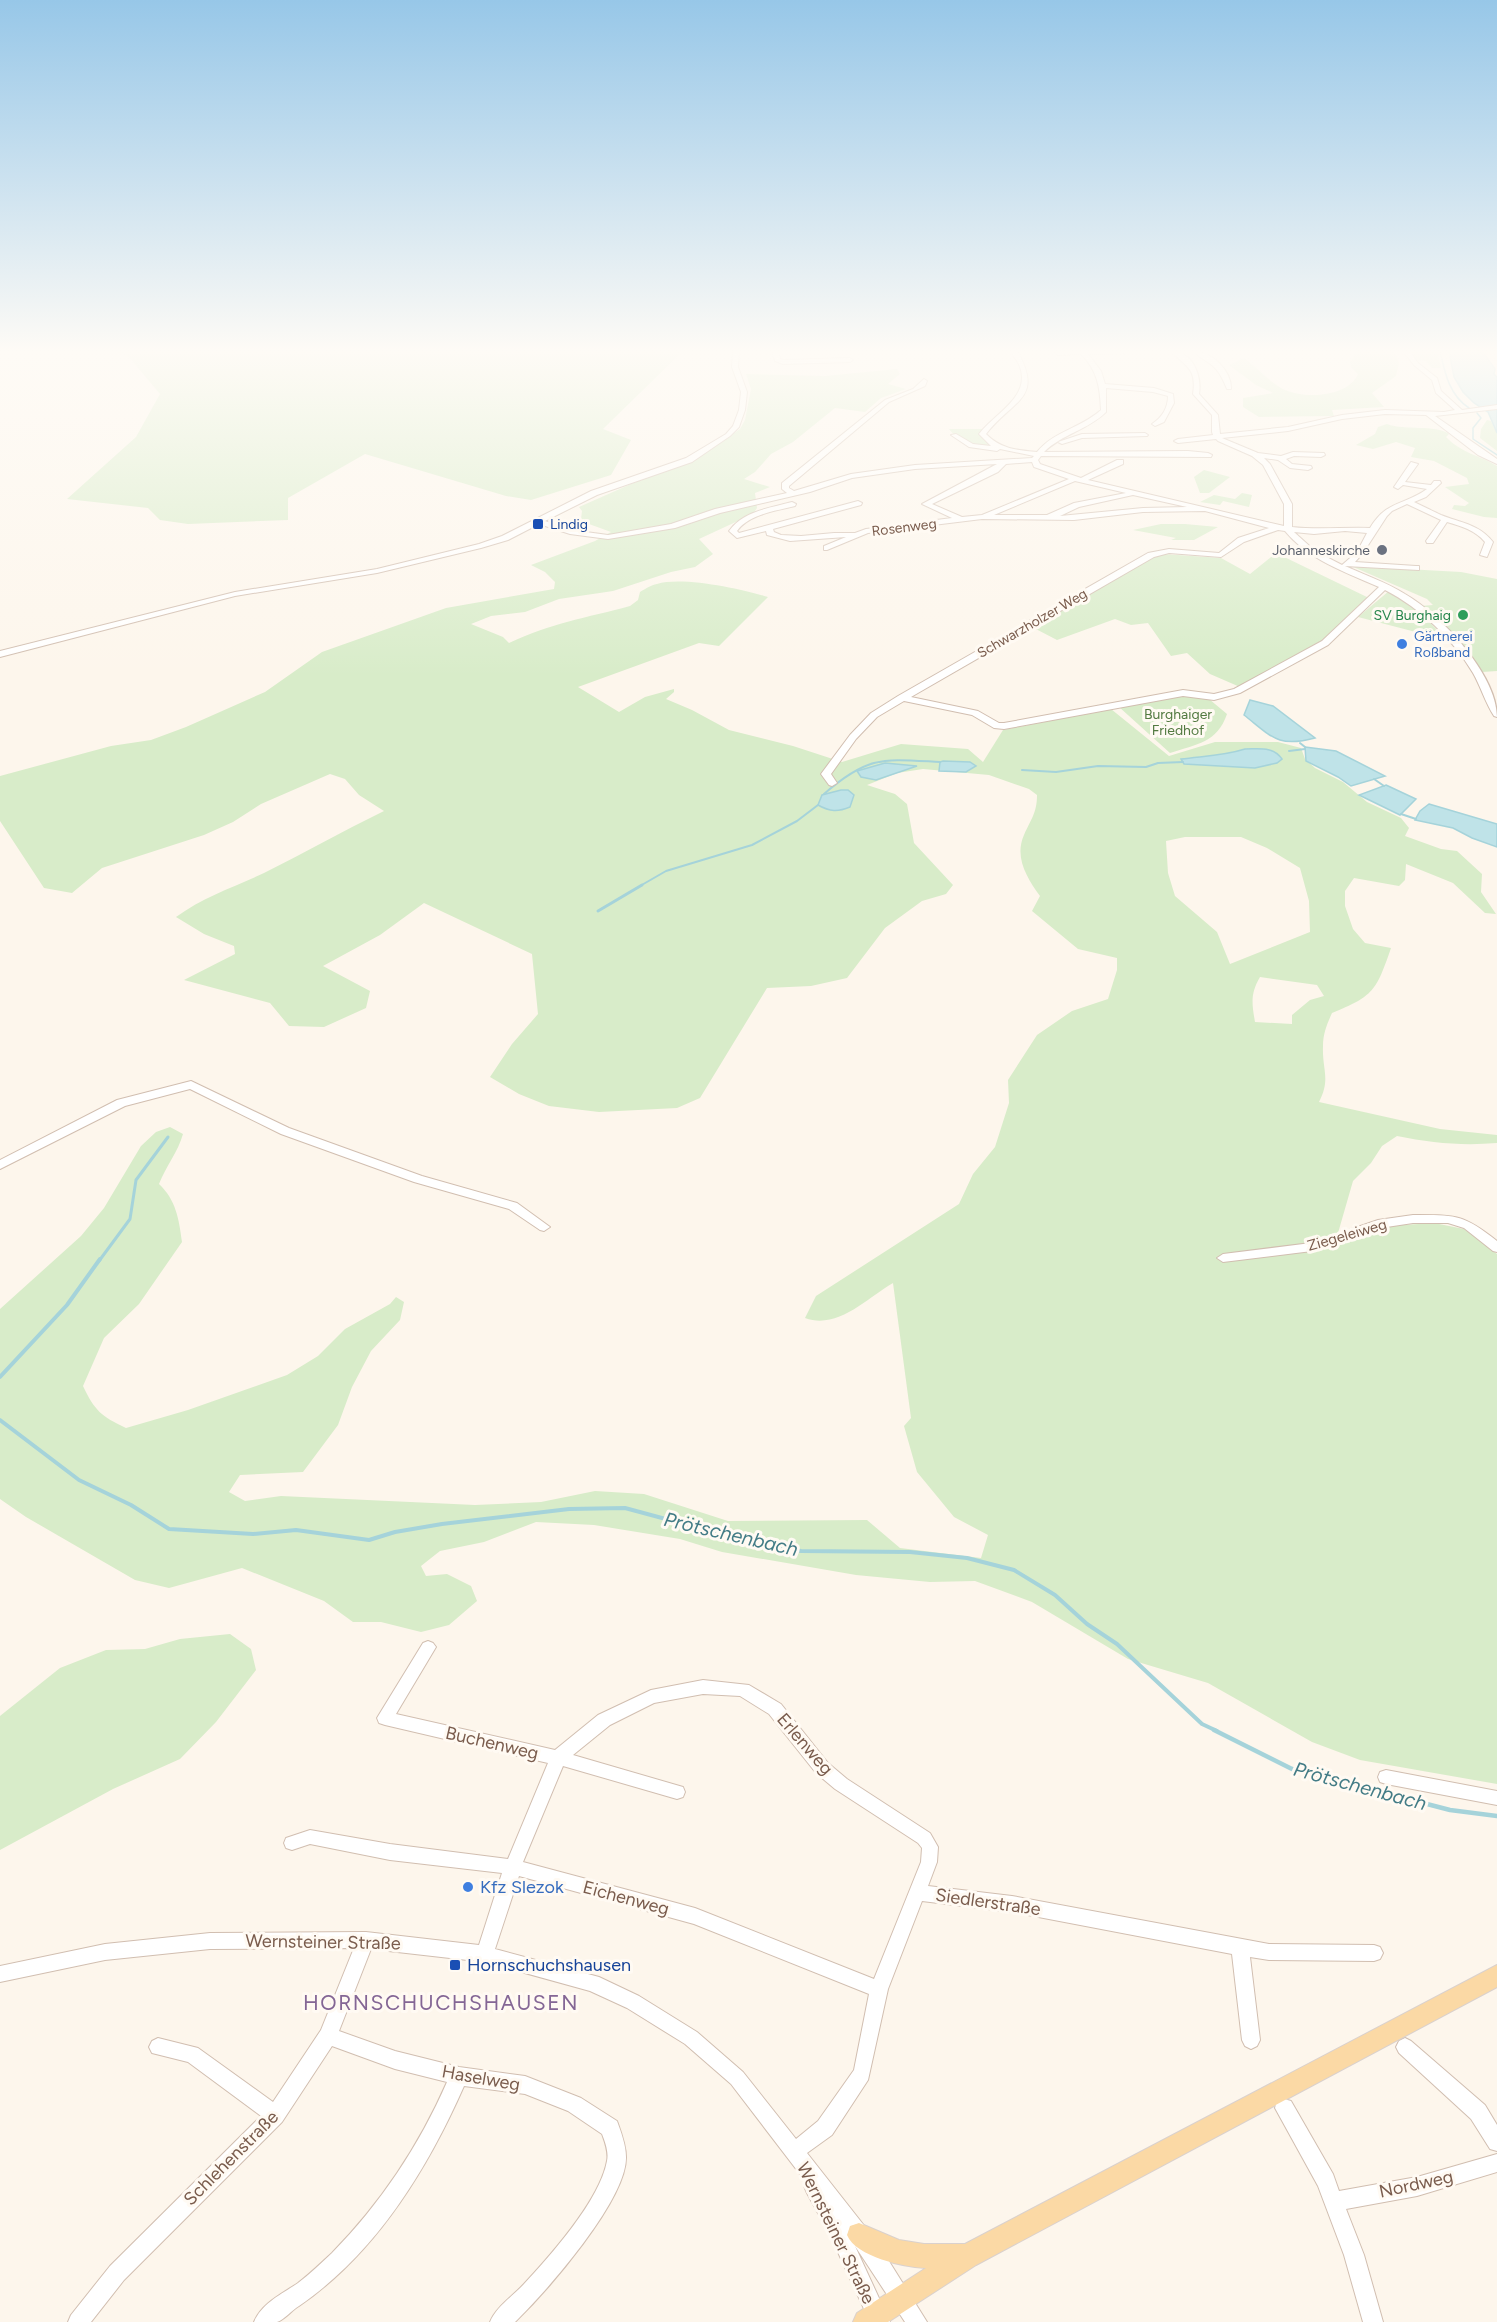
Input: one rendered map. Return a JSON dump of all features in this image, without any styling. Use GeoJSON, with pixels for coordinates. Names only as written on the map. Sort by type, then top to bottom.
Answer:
{"type":"FeatureCollection","features":[{"type":"Feature","properties":{"kind":"main road"},"geometry":{"type":"LineString","coordinates":[[874,2320],[967,2256],[1497,1975]]}},
{"type":"Feature","properties":{"kind":"main road"},"geometry":{"type":"LineString","coordinates":[[859,2235],[874,2244],[904,2256],[967,2256]]}},
{"type":"Feature","properties":{"kind":"street"},"geometry":{"type":"LineString","coordinates":[[0,654],[235,594],[377,571],[482,546],[594,493],[690,459]]}},
{"type":"Feature","properties":{"kind":"street"},"geometry":{"type":"LineString","coordinates":[[793,493],[786,489],[785,485],[816,459]]}},
{"type":"Feature","properties":{"kind":"street"},"geometry":{"type":"LineString","coordinates":[[538,521],[566,531],[608,537],[672,526],[718,511],[793,493],[850,476],[915,467],[1025,459]]}},
{"type":"Feature","properties":{"kind":"street"},"geometry":{"type":"LineString","coordinates":[[1036,459],[1037,465],[1078,480],[1277,528],[1314,532],[1345,529],[1374,531]]}},
{"type":"Feature","properties":{"kind":"street"},"geometry":{"type":"LineString","coordinates":[[1261,459],[1288,504],[1288,530],[1306,547],[1419,607],[1455,644],[1478,674],[1487,698],[1497,714]]}},
{"type":"Feature","properties":{"kind":"street"},"geometry":{"type":"LineString","coordinates":[[1282,459],[1290,466],[1308,468]]}},
{"type":"Feature","properties":{"kind":"street"},"geometry":{"type":"LineString","coordinates":[[963,520],[926,504],[995,470],[1004,462]]}},
{"type":"Feature","properties":{"kind":"street"},"geometry":{"type":"LineString","coordinates":[[982,517],[1120,462]]}},
{"type":"Feature","properties":{"kind":"street"},"geometry":{"type":"LineString","coordinates":[[1348,564],[1358,557],[1386,512],[1423,497],[1435,486],[1399,485],[1414,464]]}},
{"type":"Feature","properties":{"kind":"street"},"geometry":{"type":"LineString","coordinates":[[1047,518],[1077,505],[1134,494]]}},
{"type":"Feature","properties":{"kind":"street"},"geometry":{"type":"LineString","coordinates":[[792,504],[746,519],[736,525],[734,531],[737,536],[858,503]]}},
{"type":"Feature","properties":{"kind":"street"},"geometry":{"type":"LineString","coordinates":[[1410,503],[1445,519],[1470,526],[1482,533],[1489,542],[1484,555]]}},
{"type":"Feature","properties":{"kind":"street","name":"Rosenweg"},"geometry":{"type":"LineString","coordinates":[[827,548],[866,531],[982,517],[1047,518],[1111,515],[1143,510],[1205,509]]}},
{"type":"Feature","properties":{"kind":"street"},"geometry":{"type":"LineString","coordinates":[[1430,541],[1445,519]]}},
{"type":"Feature","properties":{"kind":"street","name":"Rosenweg"},"geometry":{"type":"LineString","coordinates":[[769,528],[770,533],[788,539],[855,535]]}},
{"type":"Feature","properties":{"kind":"street","name":"Schwarzholzer Weg"},"geometry":{"type":"LineString","coordinates":[[832,783],[826,774],[853,737],[874,715],[901,698],[1151,555],[1169,551],[1221,555],[1241,540],[1277,528]]}},
{"type":"Feature","properties":{"kind":"street"},"geometry":{"type":"LineString","coordinates":[[1335,564],[1416,568]]}},
{"type":"Feature","properties":{"kind":"street"},"geometry":{"type":"LineString","coordinates":[[901,698],[975,712],[997,726],[1004,726],[1183,693],[1214,698],[1237,691],[1325,643],[1383,586]]}},
{"type":"Feature","properties":{"kind":"street"},"geometry":{"type":"LineString","coordinates":[[0,1165],[121,1103],[191,1085],[285,1131],[418,1179],[513,1206],[544,1227]]}},
{"type":"Feature","properties":{"kind":"street","name":"Ziegeleiweg"},"geometry":{"type":"LineString","coordinates":[[1223,1258],[1312,1247],[1378,1224],[1413,1219],[1449,1219],[1468,1225],[1497,1248]]}},
{"type":"Feature","properties":{"kind":"street","name":"Buchenweg"},"geometry":{"type":"LineString","coordinates":[[428,1647],[385,1718],[558,1758],[677,1792]]}},
{"type":"Feature","properties":{"kind":"street","name":"Erlenweg"},"geometry":{"type":"LineString","coordinates":[[485,1954],[513,1867],[558,1758],[604,1720],[651,1697],[703,1687],[743,1690],[775,1709],[822,1768],[842,1785],[924,1838],[930,1847],[929,1862],[919,1893]]}},
{"type":"Feature","properties":{"kind":"street"},"geometry":{"type":"LineString","coordinates":[[1386,1777],[1497,1798]]}},
{"type":"Feature","properties":{"kind":"street","name":"Eichenweg"},"geometry":{"type":"LineString","coordinates":[[292,1843],[310,1837],[390,1852],[513,1867],[695,1916],[879,1989]]}},
{"type":"Feature","properties":{"kind":"street","name":"Siedlerstraße"},"geometry":{"type":"LineString","coordinates":[[795,2151],[825,2128],[862,2074],[879,1989],[919,1893],[1012,1904],[1269,1952],[1374,1953]]}},
{"type":"Feature","properties":{"kind":"street","name":"Wernsteiner Straße"},"geometry":{"type":"LineString","coordinates":[[0,1974],[105,1952],[210,1941],[366,1940],[485,1954],[593,1983],[649,2012],[691,2038],[737,2078],[859,2235],[916,2322]]}},
{"type":"Feature","properties":{"kind":"street","name":"Schlehenstraße"},"geometry":{"type":"LineString","coordinates":[[78,2322],[125,2265],[275,2115],[328,2036],[366,1940]]}},
{"type":"Feature","properties":{"kind":"street"},"geometry":{"type":"LineString","coordinates":[[1240,1947],[1251,2040]]}},
{"type":"Feature","properties":{"kind":"street","name":"Haselweg"},"geometry":{"type":"LineString","coordinates":[[328,2036],[395,2060],[459,2076],[525,2085],[574,2104],[610,2128],[617,2158],[611,2181],[579,2235],[500,2322]]}},
{"type":"Feature","properties":{"kind":"street"},"geometry":{"type":"LineString","coordinates":[[158,2047],[192,2054],[275,2115]]}},
{"type":"Feature","properties":{"kind":"street"},"geometry":{"type":"LineString","coordinates":[[1406,2047],[1478,2112],[1497,2142]]}},
{"type":"Feature","properties":{"kind":"street"},"geometry":{"type":"LineString","coordinates":[[264,2322],[272,2312],[310,2285],[352,2247],[406,2178],[440,2120],[459,2076]]}},
{"type":"Feature","properties":{"kind":"street"},"geometry":{"type":"LineString","coordinates":[[1284,2108],[1326,2181],[1354,2255],[1373,2322]]}},
{"type":"Feature","properties":{"kind":"street","name":"Wernsteiner Straße"},"geometry":{"type":"LineString","coordinates":[[795,2151],[838,2230],[874,2320]]}},
{"type":"Feature","properties":{"kind":"street","name":"Nordweg"},"geometry":{"type":"LineString","coordinates":[[1334,2201],[1424,2183],[1497,2163]]}},
{"type":"Feature","properties":{"kind":"green space"},"geometry":{"type":"Polygon","coordinates":[[[111,459],[356,459],[288,498],[288,520],[188,524],[160,520],[148,508],[67,499],[111,459]]]}},
{"type":"Feature","properties":{"kind":"green space"},"geometry":{"type":"Polygon","coordinates":[[[383,459],[620,459],[611,475],[531,500],[506,496],[383,459]]]}},
{"type":"Feature","properties":{"kind":"green space"},"geometry":{"type":"Polygon","coordinates":[[[766,459],[755,472],[744,479],[770,487],[755,493],[757,508],[753,514],[699,539],[713,554],[695,567],[671,572],[613,591],[559,599],[525,612],[491,616],[471,624],[503,637],[509,643],[554,626],[630,606],[638,600],[640,592],[657,584],[696,582],[757,594],[768,597],[719,646],[699,643],[578,687],[619,712],[645,697],[674,689],[674,692],[666,699],[729,730],[793,746],[842,762],[901,744],[968,749],[983,762],[1003,730],[1111,709],[1169,756],[1215,742],[1278,742],[1301,748],[1305,759],[1315,768],[1343,782],[1367,802],[1401,818],[1409,828],[1405,836],[1441,849],[1457,851],[1482,874],[1481,892],[1496,914],[1485,913],[1453,883],[1406,864],[1405,880],[1399,886],[1354,878],[1345,891],[1345,906],[1353,929],[1365,943],[1391,948],[1372,990],[1357,1002],[1332,1013],[1324,1037],[1325,1087],[1319,1102],[1440,1129],[1497,1135],[1497,1143],[1471,1144],[1434,1142],[1397,1136],[1382,1146],[1371,1163],[1353,1181],[1338,1233],[1365,1233],[1387,1226],[1434,1223],[1464,1229],[1497,1254],[1497,1784],[1360,1760],[1312,1742],[1208,1683],[1128,1659],[1032,1602],[975,1581],[930,1582],[856,1575],[722,1552],[680,1539],[594,1525],[536,1522],[484,1542],[440,1551],[421,1566],[426,1576],[447,1574],[471,1586],[477,1601],[449,1625],[421,1632],[381,1622],[353,1622],[324,1601],[242,1568],[169,1588],[135,1580],[26,1517],[0,1499],[0,1309],[81,1236],[104,1208],[141,1146],[156,1132],[170,1127],[183,1134],[159,1184],[173,1203],[182,1242],[139,1304],[104,1338],[83,1386],[95,1407],[110,1420],[126,1428],[188,1410],[287,1375],[318,1356],[345,1329],[390,1304],[396,1297],[404,1302],[400,1320],[371,1351],[352,1387],[338,1425],[303,1472],[240,1475],[229,1492],[245,1501],[281,1496],[475,1505],[541,1502],[595,1491],[644,1494],[728,1521],[867,1520],[900,1548],[981,1558],[988,1535],[954,1517],[917,1472],[904,1426],[911,1418],[893,1283],[852,1311],[840,1316],[817,1321],[805,1318],[816,1296],[959,1204],[973,1174],[995,1147],[1009,1103],[1008,1080],[1037,1035],[1072,1011],[1108,999],[1117,970],[1117,958],[1078,949],[1032,911],[1040,896],[1023,867],[1020,851],[1024,835],[1035,811],[1037,795],[1029,789],[989,775],[923,769],[897,773],[867,785],[895,794],[907,804],[914,843],[953,885],[946,894],[922,901],[885,928],[847,978],[811,986],[767,988],[700,1098],[677,1108],[599,1112],[549,1106],[519,1094],[490,1077],[512,1044],[538,1014],[532,954],[424,903],[380,935],[323,966],[370,991],[366,1008],[324,1027],[289,1026],[270,1003],[184,980],[235,954],[234,946],[204,934],[176,917],[208,898],[264,873],[384,811],[359,795],[345,779],[330,774],[261,804],[233,822],[204,835],[102,868],[72,893],[44,888],[0,821],[0,776],[111,746],[151,740],[186,727],[265,692],[322,652],[446,608],[554,589],[555,582],[545,572],[531,565],[595,541],[611,532],[581,519],[582,511],[579,507],[640,480],[694,461],[766,459]],[[1185,837],[1166,841],[1168,873],[1175,896],[1217,932],[1230,964],[1310,932],[1309,901],[1300,868],[1267,848],[1241,837],[1185,837]],[[1260,977],[1253,999],[1255,1022],[1292,1024],[1292,1015],[1310,1000],[1324,996],[1317,985],[1260,977]]]}},
{"type":"Feature","properties":{"kind":"green space"},"geometry":{"type":"Polygon","coordinates":[[[1425,459],[1484,459],[1497,466],[1497,518],[1452,509],[1454,505],[1465,506],[1469,503],[1445,487],[1469,484],[1467,478],[1434,461],[1425,459]]]}},
{"type":"Feature","properties":{"kind":"green space"},"geometry":{"type":"Polygon","coordinates":[[[1204,470],[1230,477],[1209,493],[1200,493],[1194,477],[1204,470]]]}},
{"type":"Feature","properties":{"kind":"green space"},"geometry":{"type":"Polygon","coordinates":[[[1242,493],[1252,495],[1249,507],[1223,501],[1220,505],[1200,502],[1214,495],[1235,499],[1242,493]]]}},
{"type":"Feature","properties":{"kind":"green space"},"geometry":{"type":"Polygon","coordinates":[[[1161,524],[1218,527],[1194,540],[1171,540],[1176,538],[1133,530],[1161,524]]]}},
{"type":"Feature","properties":{"kind":"green space"},"geometry":{"type":"Polygon","coordinates":[[[1276,553],[1369,598],[1322,642],[1240,687],[1210,674],[1187,653],[1171,656],[1148,623],[1131,625],[1115,619],[1057,640],[1032,627],[1136,565],[1163,554],[1221,558],[1250,574],[1276,553]]]}},
{"type":"Feature","properties":{"kind":"green space","name":"SV Burghaig"},"geometry":{"type":"Polygon","coordinates":[[[1351,566],[1461,572],[1497,579],[1497,671],[1482,672],[1420,606],[1433,605],[1427,599],[1351,566]]]}},
{"type":"Feature","properties":{"kind":"green space"},"geometry":{"type":"Polygon","coordinates":[[[1389,591],[1413,605],[1439,632],[1435,637],[1358,617],[1389,591]]]}},
{"type":"Feature","properties":{"kind":"green space","name":"Burghaiger Friedhof"},"geometry":{"type":"Polygon","coordinates":[[[1182,696],[1209,699],[1227,714],[1223,724],[1212,737],[1170,753],[1118,706],[1182,696]]]}},
{"type":"Feature","properties":{"kind":"green space"},"geometry":{"type":"Polygon","coordinates":[[[230,1634],[251,1649],[256,1670],[216,1722],[180,1759],[113,1789],[0,1850],[0,1716],[60,1668],[106,1650],[145,1649],[180,1639],[230,1634]]]}},
{"type":"Feature","properties":{"kind":"water"},"geometry":{"type":"Polygon","coordinates":[[[1250,700],[1273,706],[1315,738],[1292,742],[1269,735],[1244,715],[1250,700]]]}},
{"type":"Feature","properties":{"kind":"water"},"geometry":{"type":"Polygon","coordinates":[[[1305,747],[1336,751],[1385,776],[1351,786],[1306,761],[1305,747]]]}},
{"type":"Feature","properties":{"kind":"water"},"geometry":{"type":"Polygon","coordinates":[[[1245,749],[1270,750],[1282,759],[1277,763],[1255,768],[1184,764],[1181,759],[1221,754],[1245,749]]]}},
{"type":"Feature","properties":{"kind":"water"},"geometry":{"type":"Polygon","coordinates":[[[940,762],[970,762],[976,766],[966,772],[939,771],[940,762]]]}},
{"type":"Feature","properties":{"kind":"water"},"geometry":{"type":"Polygon","coordinates":[[[885,763],[917,766],[876,780],[861,777],[857,771],[885,763]]]}},
{"type":"Feature","properties":{"kind":"water"},"geometry":{"type":"Polygon","coordinates":[[[1386,785],[1416,799],[1400,815],[1359,795],[1386,785]]]}},
{"type":"Feature","properties":{"kind":"water"},"geometry":{"type":"Polygon","coordinates":[[[848,790],[854,795],[850,807],[834,810],[818,805],[822,795],[848,790]]]}},
{"type":"Feature","properties":{"kind":"water"},"geometry":{"type":"Polygon","coordinates":[[[1429,804],[1497,824],[1497,847],[1453,828],[1415,820],[1420,811],[1429,804]]]}},
{"type":"Feature","properties":{"kind":"waterway"},"geometry":{"type":"LineString","coordinates":[[1300,743],[1305,747]]}},
{"type":"Feature","properties":{"kind":"waterway"},"geometry":{"type":"LineString","coordinates":[[1289,751],[1305,749]]}},
{"type":"Feature","properties":{"kind":"waterway"},"geometry":{"type":"LineString","coordinates":[[824,794],[853,772],[878,762],[904,760],[940,762]]}},
{"type":"Feature","properties":{"kind":"waterway"},"geometry":{"type":"LineString","coordinates":[[1022,770],[1056,772],[1098,766],[1146,767],[1158,763],[1183,762]]}},
{"type":"Feature","properties":{"kind":"waterway"},"geometry":{"type":"LineString","coordinates":[[1374,779],[1384,786]]}},
{"type":"Feature","properties":{"kind":"waterway"},"geometry":{"type":"LineString","coordinates":[[640,886],[666,871],[752,845],[797,821],[818,805]]}},
{"type":"Feature","properties":{"kind":"waterway"},"geometry":{"type":"LineString","coordinates":[[1401,814],[1416,819]]}},
{"type":"Feature","properties":{"kind":"waterway"},"geometry":{"type":"LineString","coordinates":[[598,911],[642,885]]}},
{"type":"Feature","properties":{"kind":"waterway"},"geometry":{"type":"LineString","coordinates":[[99,1261],[130,1219],[136,1180],[168,1137]]}},
{"type":"Feature","properties":{"kind":"waterway"},"geometry":{"type":"LineString","coordinates":[[0,1377],[67,1305],[100,1259]]}},
{"type":"Feature","properties":{"kind":"waterway","name":"Prötschenbach"},"geometry":{"type":"LineString","coordinates":[[0,1420],[79,1480],[131,1505],[169,1529],[253,1534],[296,1530],[369,1540],[395,1532],[442,1524],[569,1509],[625,1508],[736,1538],[801,1551],[910,1552],[967,1558],[1014,1570],[1055,1595],[1087,1624],[1117,1644],[1202,1724],[1217,1731]]}},
{"type":"Feature","properties":{"kind":"waterway","name":"Prötschenbach"},"geometry":{"type":"LineString","coordinates":[[1214,1730],[1292,1769],[1450,1810],[1497,1816]]}},
{"type":"Feature","properties":{"kind":"place","name":"Lindig"},"geometry":{"type":"Point","coordinates":[538,524]}},
{"type":"Feature","properties":{"kind":"place","name":"Johanneskirche"},"geometry":{"type":"Point","coordinates":[1382,550]}},
{"type":"Feature","properties":{"kind":"place","name":"SV Burghaig"},"geometry":{"type":"Point","coordinates":[1463,615]}},
{"type":"Feature","properties":{"kind":"place","name":"Gärtnerei Roßband"},"geometry":{"type":"Point","coordinates":[1402,644]}},
{"type":"Feature","properties":{"kind":"place","name":"Kfz Slezok"},"geometry":{"type":"Point","coordinates":[468,1887]}},
{"type":"Feature","properties":{"kind":"place","name":"Hornschuchshausen"},"geometry":{"type":"Point","coordinates":[455,1965]}},
{"type":"Feature","properties":{"kind":"district","name":"HORNSCHUCHSHAUSEN"},"geometry":{"type":"Point","coordinates":[441,2003]}}]}
